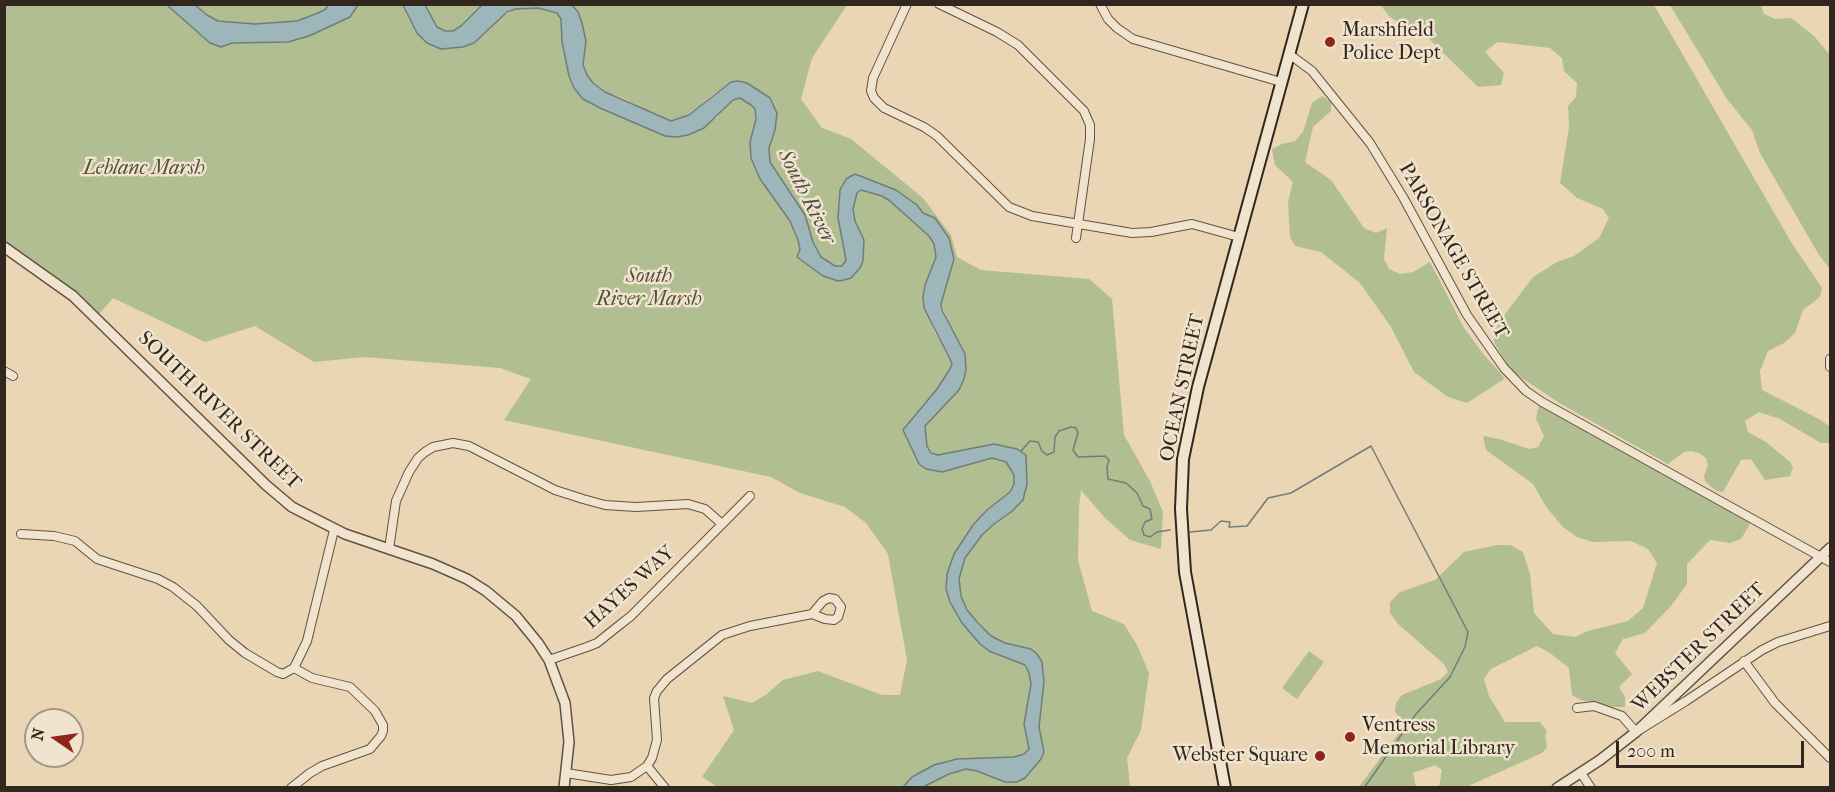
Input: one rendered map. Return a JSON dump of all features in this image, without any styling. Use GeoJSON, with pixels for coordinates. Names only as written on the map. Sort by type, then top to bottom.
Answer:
{"type":"FeatureCollection","features":[{"type":"Feature","properties":{"kind":"main road","name":"OCEAN STREET"},"geometry":{"type":"LineString","coordinates":[[1225,788],[1185,572],[1181,491],[1184,459],[1193,407],[1303,4]]}},
{"type":"Feature","properties":{"kind":"street"},"geometry":{"type":"LineString","coordinates":[[907,4],[873,78],[871,91],[874,98],[884,108],[924,127],[937,136],[1003,202],[1015,211],[1032,216],[1143,233],[1192,224],[1239,237]]}},
{"type":"Feature","properties":{"kind":"street"},"geometry":{"type":"LineString","coordinates":[[939,4],[1018,45],[1084,111],[1090,125],[1090,139],[1076,238]]}},
{"type":"Feature","properties":{"kind":"street"},"geometry":{"type":"LineString","coordinates":[[1100,4],[1116,28],[1133,39],[1281,82]]}},
{"type":"Feature","properties":{"kind":"street","name":"PARSONAGE STREET"},"geometry":{"type":"LineString","coordinates":[[1289,54],[1312,71],[1370,143],[1408,205],[1467,315],[1504,368],[1526,391],[1830,562]]}},
{"type":"Feature","properties":{"kind":"street","name":"SOUTH RIVER STREET"},"geometry":{"type":"LineString","coordinates":[[4,248],[63,287],[277,495],[310,518],[334,530],[448,570],[486,591],[516,616],[549,660],[565,703],[569,742],[564,788]]}},
{"type":"Feature","properties":{"kind":"street"},"geometry":{"type":"LineString","coordinates":[[1830,359],[1830,367]]}},
{"type":"Feature","properties":{"kind":"street"},"geometry":{"type":"LineString","coordinates":[[4,371],[13,376]]}},
{"type":"Feature","properties":{"kind":"street"},"geometry":{"type":"LineString","coordinates":[[389,549],[396,501],[409,472],[425,452],[434,447],[453,443],[469,446],[555,490],[583,499],[605,505],[636,507],[688,504],[705,509],[722,524]]}},
{"type":"Feature","properties":{"kind":"street","name":"HAYES WAY"},"geometry":{"type":"LineString","coordinates":[[549,660],[587,647],[606,636],[631,616],[750,496]]}},
{"type":"Feature","properties":{"kind":"street"},"geometry":{"type":"LineString","coordinates":[[21,534],[54,536],[75,541],[98,559],[158,579],[173,587],[197,606],[229,640],[245,653],[283,674],[294,668],[307,641],[334,530]]}},
{"type":"Feature","properties":{"kind":"street","name":"WEBSTER STREET"},"geometry":{"type":"LineString","coordinates":[[1557,788],[1636,732],[1830,548]]}},
{"type":"Feature","properties":{"kind":"street"},"geometry":{"type":"LineString","coordinates":[[566,772],[603,779],[619,780],[631,777],[647,766],[652,758],[657,740],[654,698],[667,679],[722,634],[812,614]]}},
{"type":"Feature","properties":{"kind":"street"},"geometry":{"type":"LineString","coordinates":[[1577,708],[1594,706],[1622,716],[1636,732],[1744,661],[1778,642],[1830,626]]}},
{"type":"Feature","properties":{"kind":"street"},"geometry":{"type":"LineString","coordinates":[[1744,661],[1775,703],[1830,758]]}},
{"type":"Feature","properties":{"kind":"street"},"geometry":{"type":"LineString","coordinates":[[291,788],[310,772],[322,766],[370,749],[383,731],[383,725],[375,711],[350,687],[312,678],[294,668]]}},
{"type":"Feature","properties":{"kind":"street"},"geometry":{"type":"LineString","coordinates":[[647,766],[665,788]]}},
{"type":"Feature","properties":{"kind":"street"},"geometry":{"type":"LineString","coordinates":[[1581,773],[1591,788]]}},
{"type":"Feature","properties":{"kind":"green space"},"geometry":{"type":"Polygon","coordinates":[[[403,4],[427,43],[441,49],[516,9],[538,8],[557,13],[561,19],[569,76],[621,116],[650,130],[717,118],[726,105],[740,98],[751,105],[755,109],[756,119],[750,142],[751,158],[760,179],[790,221],[800,249],[797,257],[823,276],[863,261],[864,240],[855,221],[853,209],[857,193],[862,190],[890,201],[929,236],[934,244],[936,257],[925,285],[923,297],[934,331],[952,363],[937,389],[907,425],[910,444],[919,464],[977,462],[992,458],[1006,462],[1014,475],[1014,484],[1010,492],[987,510],[973,525],[950,602],[1025,665],[1029,673],[1031,684],[1024,724],[1029,749],[1024,754],[1014,757],[957,759],[934,765],[912,777],[903,787],[718,787],[702,777],[734,730],[723,696],[752,703],[783,680],[818,671],[882,695],[900,695],[907,660],[888,554],[866,523],[845,507],[800,493],[771,477],[504,420],[531,379],[500,368],[364,357],[314,362],[255,326],[205,342],[113,298],[94,320],[36,267],[5,250],[4,5],[167,5],[210,43],[271,43],[350,17],[358,5],[403,4]]]}},
{"type":"Feature","properties":{"kind":"green space"},"geometry":{"type":"Polygon","coordinates":[[[1383,4],[1654,5],[1791,242],[1822,288],[1820,297],[1803,310],[1795,333],[1784,343],[1768,351],[1760,371],[1762,390],[1821,420],[1830,427],[1830,443],[1821,443],[1780,419],[1759,412],[1745,421],[1748,432],[1766,442],[1790,462],[1793,468],[1790,476],[1765,480],[1751,459],[1741,460],[1723,492],[1716,491],[1705,481],[1704,476],[1708,465],[1706,458],[1699,453],[1684,452],[1668,464],[1561,404],[1510,370],[1494,342],[1494,333],[1500,321],[1533,277],[1557,262],[1574,256],[1599,238],[1609,218],[1603,209],[1577,198],[1560,183],[1569,127],[1568,106],[1576,97],[1577,83],[1564,71],[1562,58],[1550,48],[1497,42],[1485,52],[1504,73],[1501,85],[1478,87],[1417,27],[1402,25],[1389,16],[1382,7],[1383,4]]]}},
{"type":"Feature","properties":{"kind":"green space"},"geometry":{"type":"Polygon","coordinates":[[[195,5],[328,5],[326,9],[297,21],[255,24],[218,21],[195,5]]]}},
{"type":"Feature","properties":{"kind":"green space"},"geometry":{"type":"Polygon","coordinates":[[[425,5],[482,5],[461,26],[453,31],[445,31],[437,27],[425,5]]]}},
{"type":"Feature","properties":{"kind":"green space"},"geometry":{"type":"Polygon","coordinates":[[[572,5],[847,5],[812,58],[801,99],[822,128],[851,139],[923,198],[951,235],[957,257],[981,270],[1089,279],[1112,299],[1124,435],[1150,481],[1163,512],[1161,549],[1130,540],[1105,518],[1081,490],[1078,560],[1092,611],[1124,624],[1137,645],[1149,673],[1141,730],[1127,758],[1130,787],[923,787],[949,774],[966,769],[1005,782],[1017,782],[1039,727],[1044,682],[1042,661],[1031,649],[1005,643],[991,636],[967,610],[961,595],[959,579],[965,558],[982,535],[1011,512],[1026,455],[1017,449],[1003,445],[938,455],[931,453],[927,446],[925,426],[951,399],[954,335],[941,304],[954,259],[935,218],[923,213],[917,205],[865,177],[840,191],[838,218],[846,260],[842,266],[835,266],[821,257],[813,242],[805,215],[770,162],[769,148],[775,130],[738,81],[731,82],[712,95],[689,115],[671,121],[663,119],[623,98],[605,92],[593,83],[583,64],[586,41],[582,23],[578,12],[572,5]]]}},
{"type":"Feature","properties":{"kind":"green space"},"geometry":{"type":"Polygon","coordinates":[[[1670,5],[1761,5],[1764,14],[1775,19],[1791,18],[1814,36],[1830,55],[1830,269],[1819,255],[1760,153],[1752,130],[1727,99],[1670,5]]]}},
{"type":"Feature","properties":{"kind":"green space"},"geometry":{"type":"Polygon","coordinates":[[[1322,96],[1331,102],[1331,111],[1313,127],[1305,162],[1331,180],[1364,228],[1376,233],[1387,228],[1384,259],[1389,269],[1400,274],[1413,272],[1430,262],[1464,328],[1503,376],[1504,379],[1467,403],[1448,397],[1414,372],[1391,327],[1360,283],[1321,252],[1295,246],[1290,237],[1288,202],[1293,182],[1275,165],[1272,149],[1295,141],[1303,132],[1312,103],[1322,96]]]}},
{"type":"Feature","properties":{"kind":"green space"},"geometry":{"type":"Polygon","coordinates":[[[1539,404],[1746,517],[1750,524],[1741,539],[1730,543],[1710,540],[1687,564],[1687,584],[1671,606],[1645,633],[1623,639],[1615,653],[1632,674],[1619,687],[1625,697],[1625,707],[1612,707],[1581,700],[1572,695],[1569,668],[1537,646],[1491,669],[1484,679],[1489,696],[1505,722],[1540,722],[1547,731],[1545,735],[1547,747],[1542,753],[1466,787],[1439,787],[1442,770],[1435,765],[1413,773],[1416,787],[1358,788],[1405,725],[1395,712],[1396,703],[1402,695],[1441,679],[1448,672],[1444,664],[1398,624],[1390,613],[1390,602],[1400,592],[1435,580],[1464,552],[1497,545],[1510,545],[1523,552],[1530,574],[1534,613],[1553,634],[1575,637],[1588,631],[1628,621],[1643,608],[1657,563],[1648,549],[1631,541],[1593,542],[1577,537],[1563,527],[1547,508],[1533,484],[1486,450],[1483,436],[1529,449],[1538,447],[1544,436],[1536,419],[1539,404]]]}},
{"type":"Feature","properties":{"kind":"green space"},"geometry":{"type":"Polygon","coordinates":[[[1309,651],[1324,662],[1297,699],[1282,688],[1309,651]]]}},
{"type":"Feature","properties":{"kind":"water"},"geometry":{"type":"Polygon","coordinates":[[[167,5],[195,5],[218,21],[255,24],[297,21],[326,9],[328,5],[358,5],[350,17],[309,36],[288,42],[232,43],[221,47],[210,43],[167,5]]]}},
{"type":"Feature","properties":{"kind":"water"},"geometry":{"type":"Polygon","coordinates":[[[403,5],[425,5],[437,27],[445,31],[453,31],[482,5],[572,5],[578,12],[586,41],[583,65],[593,83],[605,92],[671,121],[689,115],[731,82],[747,83],[770,98],[777,113],[775,130],[769,148],[770,162],[805,215],[813,242],[821,257],[835,266],[842,266],[846,260],[838,218],[840,190],[846,179],[855,174],[896,190],[917,205],[923,213],[935,218],[949,238],[954,259],[941,304],[942,310],[965,354],[966,369],[959,390],[925,426],[927,446],[931,453],[938,455],[994,444],[1017,449],[1026,455],[1027,484],[1023,500],[982,535],[965,558],[959,579],[961,596],[967,610],[991,636],[1005,643],[1031,649],[1042,662],[1044,682],[1039,727],[1044,752],[1025,778],[1017,782],[1005,782],[966,769],[949,774],[923,787],[903,787],[912,777],[934,765],[957,759],[1014,757],[1024,754],[1029,749],[1024,724],[1031,684],[1025,665],[989,651],[980,644],[962,623],[950,602],[946,589],[947,574],[954,554],[973,525],[987,510],[1010,492],[1014,484],[1014,475],[1006,462],[992,458],[942,472],[926,469],[919,464],[903,430],[937,389],[952,363],[924,308],[925,285],[936,257],[934,244],[929,236],[890,201],[882,196],[861,190],[857,193],[853,209],[855,221],[864,240],[863,261],[860,268],[851,278],[844,280],[838,281],[823,276],[797,257],[800,249],[790,221],[760,179],[751,158],[750,142],[756,119],[755,109],[751,105],[740,98],[733,100],[704,128],[688,135],[665,136],[583,99],[574,88],[569,76],[562,42],[561,19],[557,13],[538,8],[516,9],[507,12],[474,43],[463,47],[441,49],[427,43],[417,33],[403,5]]]}},
{"type":"Feature","properties":{"kind":"waterway"},"geometry":{"type":"LineString","coordinates":[[1021,451],[1030,441],[1038,442],[1042,451],[1047,455],[1054,452],[1055,437],[1059,431],[1071,427],[1076,428],[1078,433],[1073,450],[1078,457],[1105,456],[1109,460],[1108,479],[1126,483],[1137,493],[1143,506],[1150,509],[1152,519],[1145,522],[1142,529],[1144,535],[1150,537],[1157,532],[1170,530]]}},
{"type":"Feature","properties":{"kind":"waterway"},"geometry":{"type":"LineString","coordinates":[[1190,532],[1211,530],[1221,521],[1230,522],[1229,527],[1247,526],[1268,498],[1291,493],[1371,446],[1468,632],[1465,647],[1450,677],[1416,714],[1364,788]]}},
{"type":"Feature","properties":{"kind":"place","name":"Marshfield Police Dept"},"geometry":{"type":"Point","coordinates":[1330,42]}},
{"type":"Feature","properties":{"kind":"place","name":"Ventress Memorial Library"},"geometry":{"type":"Point","coordinates":[1350,737]}},
{"type":"Feature","properties":{"kind":"place","name":"Webster Square"},"geometry":{"type":"Point","coordinates":[1320,756]}},
{"type":"Feature","properties":{"kind":"park label","name":"Leblanc Marsh"},"geometry":{"type":"Point","coordinates":[144,169]}},
{"type":"Feature","properties":{"kind":"park label","name":"South River Marsh"},"geometry":{"type":"Point","coordinates":[649,288]}},
{"type":"Feature","properties":{"kind":"water label","name":"South River"},"geometry":{"type":"Point","coordinates":[806,197]}}]}
